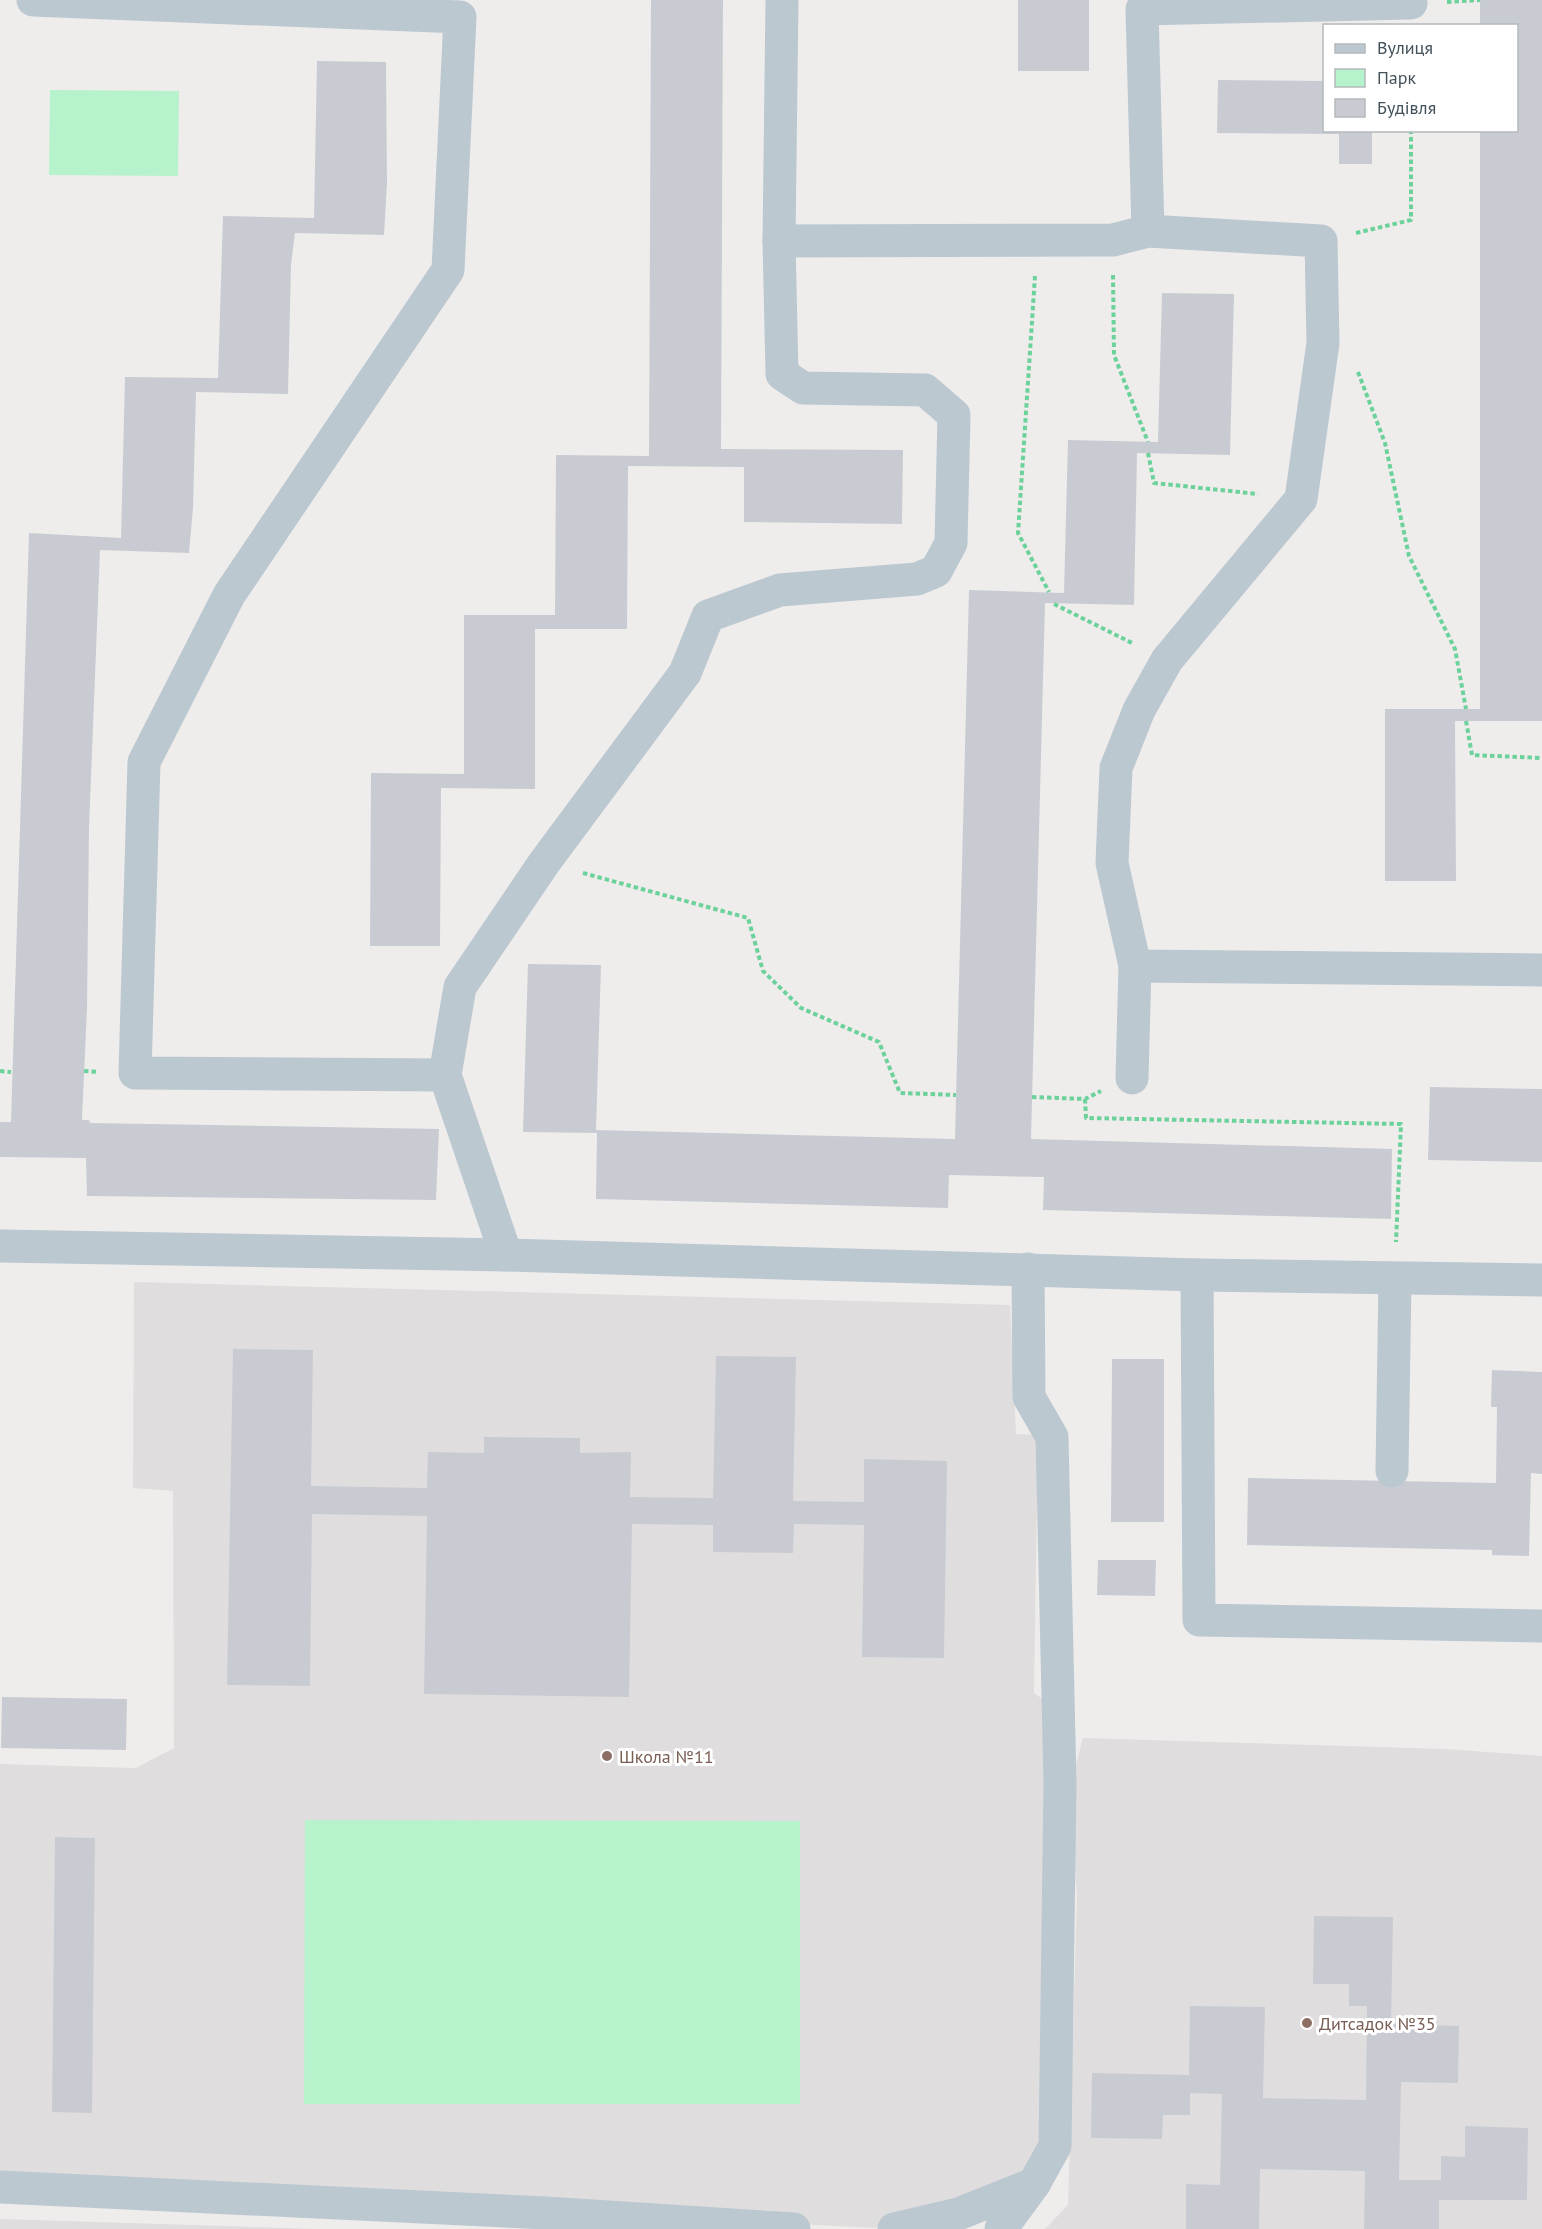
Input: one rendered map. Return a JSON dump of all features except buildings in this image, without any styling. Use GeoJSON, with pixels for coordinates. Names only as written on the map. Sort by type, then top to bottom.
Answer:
{"type":"FeatureCollection","features":[{"type":"Feature","properties":{"kind":"street"},"geometry":{"type":"LineString","coordinates":[[33,0],[302,5],[460,17],[448,270],[229,595],[144,762],[135,1073],[445,1075]]}},
{"type":"Feature","properties":{"kind":"street"},"geometry":{"type":"LineString","coordinates":[[506,1255],[445,1075],[460,987],[544,863],[685,673],[708,616],[780,590],[917,579],[936,571],[951,543],[954,415],[925,390],[803,388],[782,374],[779,241],[782,0]]}},
{"type":"Feature","properties":{"kind":"street"},"geometry":{"type":"LineString","coordinates":[[1148,231],[1142,9],[1411,3]]}},
{"type":"Feature","properties":{"kind":"street"},"geometry":{"type":"LineString","coordinates":[[779,241],[1113,240],[1148,231],[1321,241],[1323,343],[1301,499],[1167,660],[1139,710],[1116,768],[1112,863],[1135,966],[1132,1078]]}},
{"type":"Feature","properties":{"kind":"street"},"geometry":{"type":"LineString","coordinates":[[1135,966],[1542,970]]}},
{"type":"Feature","properties":{"kind":"street"},"geometry":{"type":"LineString","coordinates":[[0,1246],[506,1255],[1197,1275],[1542,1280]]}},
{"type":"Feature","properties":{"kind":"street"},"geometry":{"type":"LineString","coordinates":[[1001,2229],[1034,2184],[1055,2146],[1060,1783],[1052,1437],[1029,1396],[1028,1269]]}},
{"type":"Feature","properties":{"kind":"street"},"geometry":{"type":"LineString","coordinates":[[1197,1275],[1199,1620],[1542,1626]]}},
{"type":"Feature","properties":{"kind":"street"},"geometry":{"type":"LineString","coordinates":[[1392,1471],[1395,1279]]}},
{"type":"Feature","properties":{"kind":"street"},"geometry":{"type":"LineString","coordinates":[[894,2229],[958,2214],[1034,2184]]}},
{"type":"Feature","properties":{"kind":"street"},"geometry":{"type":"LineString","coordinates":[[0,2187],[546,2213],[794,2229]]}},
{"type":"Feature","properties":{"kind":"path"},"geometry":{"type":"LineString","coordinates":[[1321,241],[1411,220],[1411,132]]}},
{"type":"Feature","properties":{"kind":"path"},"geometry":{"type":"LineString","coordinates":[[1038,239],[1018,533],[1049,592]]}},
{"type":"Feature","properties":{"kind":"path"},"geometry":{"type":"LineString","coordinates":[[1113,240],[1114,355],[1148,442]]}},
{"type":"Feature","properties":{"kind":"path"},"geometry":{"type":"LineString","coordinates":[[1323,343],[1358,372],[1385,443],[1409,556],[1455,649],[1466,709]]}},
{"type":"Feature","properties":{"kind":"path"},"geometry":{"type":"LineString","coordinates":[[1148,453],[1154,483],[1301,499]]}},
{"type":"Feature","properties":{"kind":"path"},"geometry":{"type":"LineString","coordinates":[[1054,604],[1167,660]]}},
{"type":"Feature","properties":{"kind":"path"},"geometry":{"type":"LineString","coordinates":[[1466,721],[1472,755],[1542,758]]}},
{"type":"Feature","properties":{"kind":"path"},"geometry":{"type":"LineString","coordinates":[[544,863],[748,918],[763,971],[801,1008],[879,1042],[900,1093],[956,1095]]}},
{"type":"Feature","properties":{"kind":"path"},"geometry":{"type":"LineString","coordinates":[[0,1071],[11,1072]]}},
{"type":"Feature","properties":{"kind":"path"},"geometry":{"type":"LineString","coordinates":[[1032,1097],[1085,1098],[1132,1078]]}},
{"type":"Feature","properties":{"kind":"path"},"geometry":{"type":"LineString","coordinates":[[1085,1098],[1086,1118],[1401,1124],[1395,1279]]}},
{"type":"Feature","properties":{"kind":"shaded area","name":"Школа №11"},"geometry":{"type":"Polygon","coordinates":[[[134,1282],[1010,1305],[1016,1434],[1038,1435],[1034,1693],[1048,1703],[1051,2146],[1032,2182],[957,2212],[875,2228],[0,2184],[0,1764],[136,1768],[174,1748],[173,1491],[133,1488],[134,1282]]]}},
{"type":"Feature","properties":{"kind":"shaded area","name":"Дитсадок №35"},"geometry":{"type":"Polygon","coordinates":[[[1083,1738],[1445,1749],[1542,1756],[1542,2229],[1045,2229],[1068,2205],[1077,1895],[1069,1791],[1083,1738]]]}},
{"type":"Feature","properties":{"kind":"shaded area"},"geometry":{"type":"Polygon","coordinates":[[[0,2219],[316,2229],[0,2229],[0,2219]]]}},
{"type":"Feature","properties":{"kind":"green space"},"geometry":{"type":"Polygon","coordinates":[[[50,90],[179,91],[178,176],[49,175],[50,90]]]}},
{"type":"Feature","properties":{"kind":"green space"},"geometry":{"type":"Polygon","coordinates":[[[305,1820],[800,1821],[800,2104],[304,2104],[305,1820]]]}},
{"type":"Feature","properties":{"kind":"place","name":"Школа №11"},"geometry":{"type":"Point","coordinates":[607,1756]}},
{"type":"Feature","properties":{"kind":"place","name":"Дитсадок №35"},"geometry":{"type":"Point","coordinates":[1307,2023]}}]}
